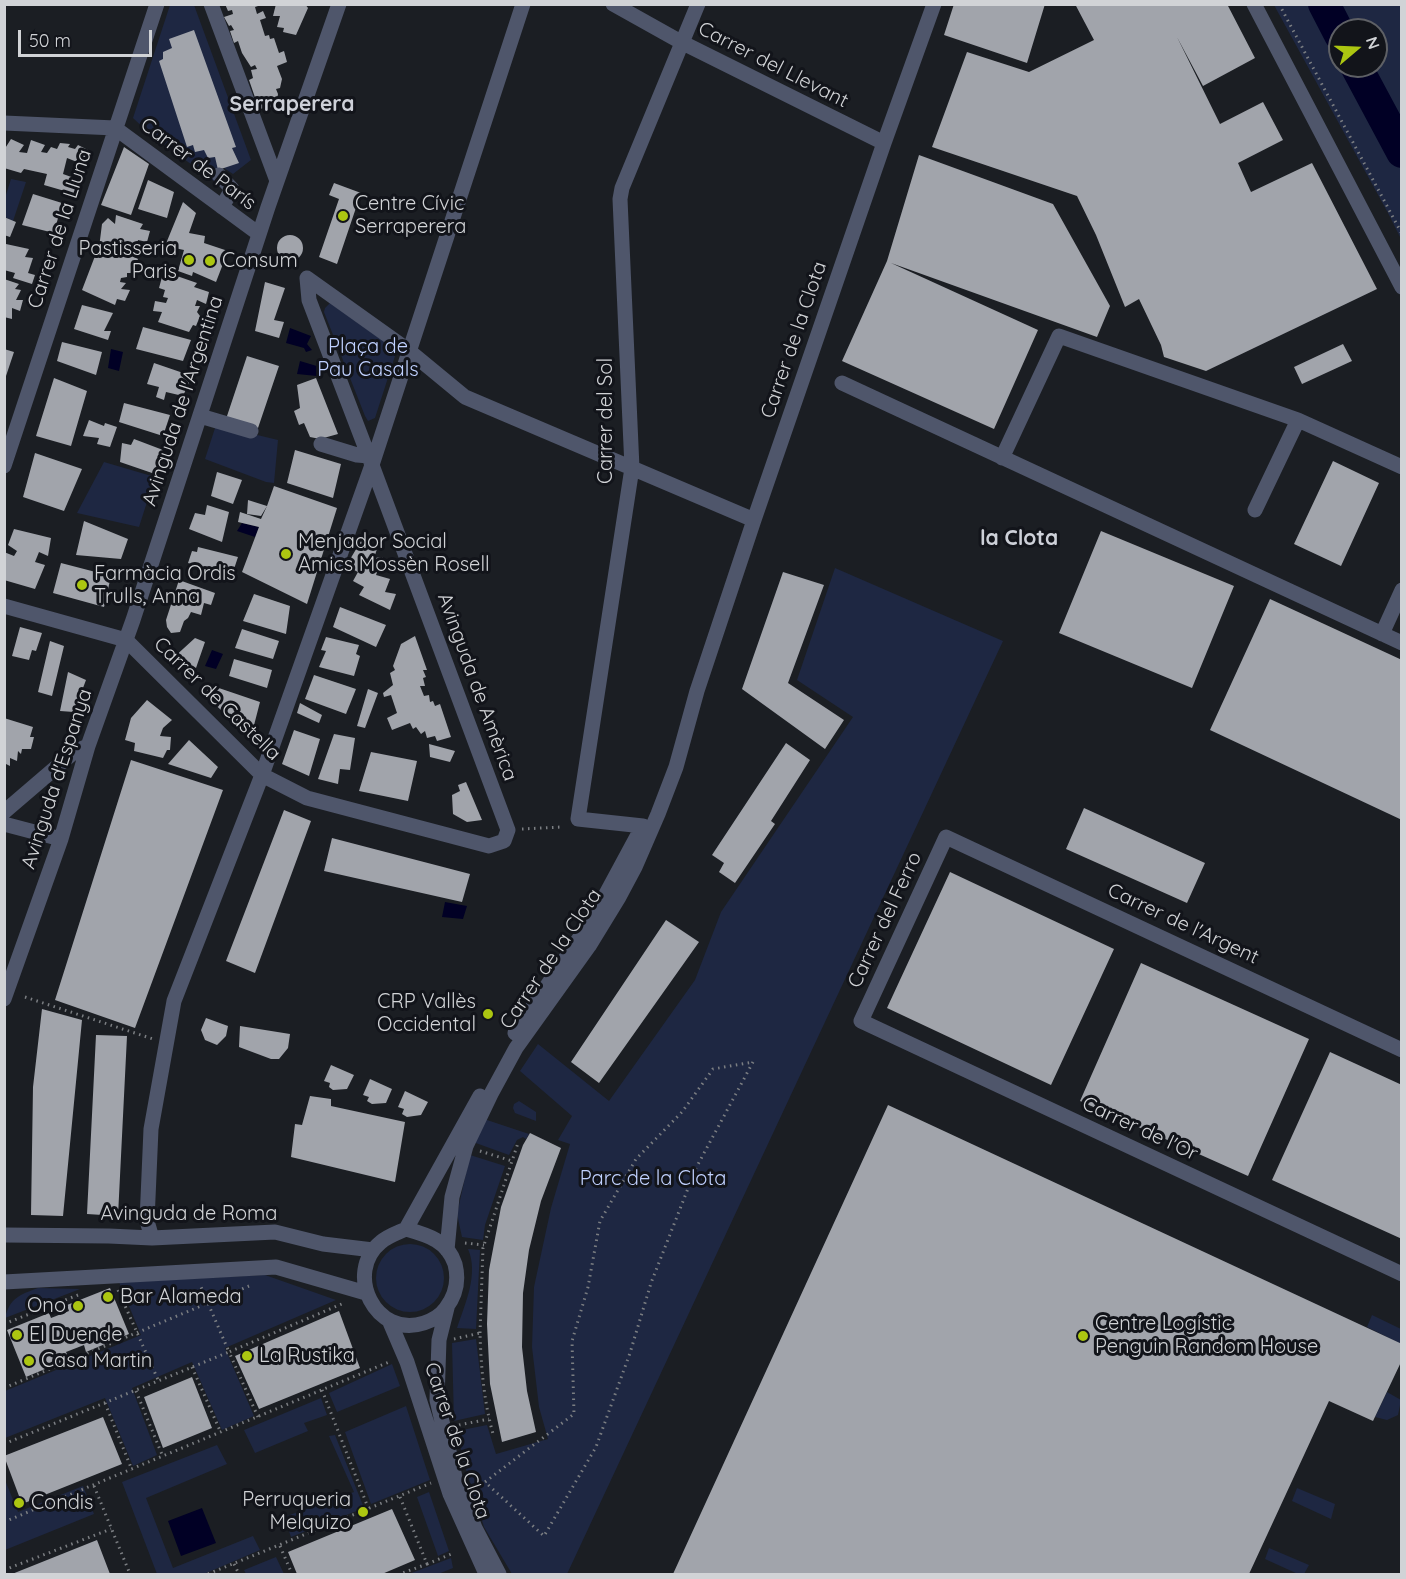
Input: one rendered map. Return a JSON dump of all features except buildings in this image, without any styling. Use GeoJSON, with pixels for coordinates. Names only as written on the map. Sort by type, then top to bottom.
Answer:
{"type":"FeatureCollection","features":[{"type":"Feature","properties":{"kind":"street","name":"Carrer de la Lluna"},"geometry":{"type":"LineString","coordinates":[[4,466],[157,4]]}},
{"type":"Feature","properties":{"kind":"street"},"geometry":{"type":"LineString","coordinates":[[211,4],[276,181]]}},
{"type":"Feature","properties":{"kind":"street","name":"Avinguda de l'Argentina"},"geometry":{"type":"LineString","coordinates":[[126,640],[276,181],[339,4]]}},
{"type":"Feature","properties":{"kind":"street"},"geometry":{"type":"LineString","coordinates":[[152,1238],[147,1221],[151,1129],[174,1001],[262,775],[366,458],[408,350],[522,4]]}},
{"type":"Feature","properties":{"kind":"street","name":"Carrer del Llevant"},"geometry":{"type":"LineString","coordinates":[[613,4],[681,42],[884,143]]}},
{"type":"Feature","properties":{"kind":"street","name":"Carrer del Sol"},"geometry":{"type":"LineString","coordinates":[[643,826],[578,819],[632,468],[620,199],[622,188],[698,4]]}},
{"type":"Feature","properties":{"kind":"street","name":"Carrer de la Clota"},"geometry":{"type":"LineString","coordinates":[[494,1080],[589,946],[635,867],[675,767],[697,691],[754,520],[934,4]]}},
{"type":"Feature","properties":{"kind":"street"},"geometry":{"type":"LineString","coordinates":[[1254,4],[1401,287]]}},
{"type":"Feature","properties":{"kind":"street","name":"Carrer de París"},"geometry":{"type":"LineString","coordinates":[[4,123],[115,128],[259,234]]}},
{"type":"Feature","properties":{"kind":"street"},"geometry":{"type":"LineString","coordinates":[[219,175],[232,189],[222,207]]}},
{"type":"Feature","properties":{"kind":"street","name":"Avinguda de Amèrica"},"geometry":{"type":"LineString","coordinates":[[408,350],[307,279],[309,300],[366,458],[508,830],[504,841]]}},
{"type":"Feature","properties":{"kind":"street"},"geometry":{"type":"LineString","coordinates":[[1002,458],[1059,336],[1298,420],[1401,466]]}},
{"type":"Feature","properties":{"kind":"street"},"geometry":{"type":"LineString","coordinates":[[408,350],[465,397],[754,520]]}},
{"type":"Feature","properties":{"kind":"street"},"geometry":{"type":"LineString","coordinates":[[842,383],[1401,643]]}},
{"type":"Feature","properties":{"kind":"street"},"geometry":{"type":"LineString","coordinates":[[200,416],[251,431]]}},
{"type":"Feature","properties":{"kind":"street"},"geometry":{"type":"LineString","coordinates":[[1256,510],[1298,420]]}},
{"type":"Feature","properties":{"kind":"street"},"geometry":{"type":"LineString","coordinates":[[321,444],[366,458]]}},
{"type":"Feature","properties":{"kind":"street"},"geometry":{"type":"LineString","coordinates":[[1382,634],[1401,590]]}},
{"type":"Feature","properties":{"kind":"street","name":"Carrer de Castella"},"geometry":{"type":"LineString","coordinates":[[4,606],[126,640],[262,775],[307,798],[489,846],[504,841]]}},
{"type":"Feature","properties":{"kind":"street","name":"Avinguda d'Espanya"},"geometry":{"type":"LineString","coordinates":[[4,999],[61,839],[88,746],[126,640]]}},
{"type":"Feature","properties":{"kind":"street","name":"Carrer de la Clota"},"geometry":{"type":"LineString","coordinates":[[405,1229],[482,1102],[518,1027],[593,918],[643,826],[679,730],[697,691]]}},
{"type":"Feature","properties":{"kind":"street"},"geometry":{"type":"LineString","coordinates":[[4,813],[74,752],[88,746]]}},
{"type":"Feature","properties":{"kind":"street"},"geometry":{"type":"LineString","coordinates":[[4,824],[61,839]]}},
{"type":"Feature","properties":{"kind":"street","name":"Carrer del Ferro"},"geometry":{"type":"LineString","coordinates":[[861,1021],[946,837]]}},
{"type":"Feature","properties":{"kind":"street","name":"Carrer de l'Argent"},"geometry":{"type":"LineString","coordinates":[[946,837],[1401,1050]]}},
{"type":"Feature","properties":{"kind":"street","name":"Carrer de l'Or"},"geometry":{"type":"LineString","coordinates":[[861,1021],[1401,1274]]}},
{"type":"Feature","properties":{"kind":"street","name":"Carrer de la Clota"},"geometry":{"type":"LineString","coordinates":[[447,1250],[452,1197],[466,1146],[482,1102]]}},
{"type":"Feature","properties":{"kind":"street"},"geometry":{"type":"LineString","coordinates":[[405,1229],[433,1237],[447,1250],[453,1257],[457,1271],[457,1286],[447,1308],[433,1320],[418,1325],[403,1325],[388,1320],[371,1304],[366,1293],[364,1271],[373,1250],[382,1241],[405,1229]]}},
{"type":"Feature","properties":{"kind":"street","name":"Avinguda de Roma"},"geometry":{"type":"LineString","coordinates":[[4,1235],[152,1238],[275,1232],[323,1244],[373,1250]]}},
{"type":"Feature","properties":{"kind":"street"},"geometry":{"type":"LineString","coordinates":[[4,1281],[276,1267],[366,1293]]}},
{"type":"Feature","properties":{"kind":"street","name":"Carrer de la Clota"},"geometry":{"type":"LineString","coordinates":[[447,1308],[439,1340],[437,1400],[456,1477],[475,1528],[499,1575]]}},
{"type":"Feature","properties":{"kind":"street","name":"Carrer de la Clota"},"geometry":{"type":"LineString","coordinates":[[388,1320],[407,1362],[450,1494],[486,1575]]}},
{"type":"Feature","properties":{"kind":"path"},"geometry":{"type":"LineString","coordinates":[[1279,4],[1401,234]]}},
{"type":"Feature","properties":{"kind":"path"},"geometry":{"type":"LineString","coordinates":[[520,829],[561,827]]}},
{"type":"Feature","properties":{"kind":"path"},"geometry":{"type":"LineString","coordinates":[[25,997],[157,1041]]}},
{"type":"Feature","properties":{"kind":"path"},"geometry":{"type":"LineString","coordinates":[[753,1062],[696,1168],[651,1283],[630,1353],[596,1447],[544,1536],[485,1482],[574,1414],[572,1341],[588,1287],[600,1221],[636,1159],[682,1112],[713,1070],[753,1062]]}},
{"type":"Feature","properties":{"kind":"path"},"geometry":{"type":"LineString","coordinates":[[494,1437],[489,1419],[481,1361],[484,1245],[519,1143]]}},
{"type":"Feature","properties":{"kind":"path"},"geometry":{"type":"LineString","coordinates":[[466,1146],[512,1161]]}},
{"type":"Feature","properties":{"kind":"path"},"geometry":{"type":"LineString","coordinates":[[465,1243],[484,1245]]}},
{"type":"Feature","properties":{"kind":"path"},"geometry":{"type":"LineString","coordinates":[[114,1281],[159,1382]]}},
{"type":"Feature","properties":{"kind":"path"},"geometry":{"type":"LineString","coordinates":[[4,1388],[257,1283]]}},
{"type":"Feature","properties":{"kind":"path"},"geometry":{"type":"LineString","coordinates":[[201,1285],[258,1417]]}},
{"type":"Feature","properties":{"kind":"path"},"geometry":{"type":"LineString","coordinates":[[4,1324],[81,1294]]}},
{"type":"Feature","properties":{"kind":"path"},"geometry":{"type":"LineString","coordinates":[[4,1444],[159,1382],[350,1301]]}},
{"type":"Feature","properties":{"kind":"path"},"geometry":{"type":"LineString","coordinates":[[453,1339],[480,1332]]}},
{"type":"Feature","properties":{"kind":"path"},"geometry":{"type":"LineString","coordinates":[[4,1522],[393,1360]]}},
{"type":"Feature","properties":{"kind":"path"},"geometry":{"type":"LineString","coordinates":[[192,1367],[221,1433]]}},
{"type":"Feature","properties":{"kind":"path"},"geometry":{"type":"LineString","coordinates":[[322,1390],[369,1510]]}},
{"type":"Feature","properties":{"kind":"path"},"geometry":{"type":"LineString","coordinates":[[136,1391],[163,1457]]}},
{"type":"Feature","properties":{"kind":"path"},"geometry":{"type":"LineString","coordinates":[[105,1403],[132,1470]]}},
{"type":"Feature","properties":{"kind":"path"},"geometry":{"type":"LineString","coordinates":[[454,1425],[489,1419]]}},
{"type":"Feature","properties":{"kind":"path"},"geometry":{"type":"LineString","coordinates":[[208,1575],[433,1483]]}},
{"type":"Feature","properties":{"kind":"path"},"geometry":{"type":"LineString","coordinates":[[94,1486],[101,1509],[130,1575]]}},
{"type":"Feature","properties":{"kind":"path"},"geometry":{"type":"LineString","coordinates":[[400,1497],[427,1564]]}},
{"type":"Feature","properties":{"kind":"path"},"geometry":{"type":"LineString","coordinates":[[4,1570],[111,1529]]}},
{"type":"Feature","properties":{"kind":"path"},"geometry":{"type":"LineString","coordinates":[[280,1545],[292,1575]]}},
{"type":"Feature","properties":{"kind":"path"},"geometry":{"type":"LineString","coordinates":[[400,1575],[454,1553]]}},
{"type":"Feature","properties":{"kind":"path"},"geometry":{"type":"LineString","coordinates":[[234,1564],[239,1575]]}},
{"type":"Feature","properties":{"kind":"green space"},"geometry":{"type":"Polygon","coordinates":[[[170,5],[194,5],[251,160],[233,174],[224,168],[211,170],[211,173],[224,182],[222,187],[150,134],[133,118],[170,5]]]}},
{"type":"Feature","properties":{"kind":"green space"},"geometry":{"type":"Polygon","coordinates":[[[1274,5],[1401,5],[1401,239],[1388,213],[1274,5]]]}},
{"type":"Feature","properties":{"kind":"green space"},"geometry":{"type":"Polygon","coordinates":[[[11,179],[26,182],[13,221],[5,217],[5,198],[11,179]]]}},
{"type":"Feature","properties":{"kind":"green space","name":"Plaça de Pau Casals"},"geometry":{"type":"Polygon","coordinates":[[[330,303],[392,347],[395,356],[375,418],[368,421],[324,312],[330,303]]]}},
{"type":"Feature","properties":{"kind":"green space"},"geometry":{"type":"Polygon","coordinates":[[[216,425],[278,440],[274,483],[205,459],[216,425]]]}},
{"type":"Feature","properties":{"kind":"green space"},"geometry":{"type":"Polygon","coordinates":[[[104,462],[155,477],[139,527],[77,513],[104,462]]]}},
{"type":"Feature","properties":{"kind":"green space","name":"Parc de la Clota"},"geometry":{"type":"Polygon","coordinates":[[[835,568],[1003,641],[567,1574],[512,1574],[484,1527],[464,1463],[457,1431],[487,1425],[496,1454],[548,1439],[539,1407],[532,1347],[534,1287],[551,1208],[570,1144],[558,1140],[572,1116],[520,1071],[538,1044],[609,1101],[695,980],[721,912],[853,717],[797,680],[835,568]]]}},
{"type":"Feature","properties":{"kind":"green space"},"geometry":{"type":"Polygon","coordinates":[[[519,1101],[536,1112],[536,1121],[515,1113],[514,1104],[519,1101]]]}},
{"type":"Feature","properties":{"kind":"green space"},"geometry":{"type":"Polygon","coordinates":[[[484,1119],[529,1134],[526,1139],[523,1137],[517,1140],[509,1155],[473,1142],[484,1119]]]}},
{"type":"Feature","properties":{"kind":"green space"},"geometry":{"type":"Polygon","coordinates":[[[470,1155],[505,1166],[485,1225],[483,1240],[462,1237],[457,1214],[470,1155]]]}},
{"type":"Feature","properties":{"kind":"green space"},"geometry":{"type":"Polygon","coordinates":[[[410,1244],[423,1247],[434,1254],[441,1265],[444,1278],[441,1291],[434,1302],[423,1309],[410,1312],[397,1309],[386,1302],[379,1291],[376,1278],[379,1265],[386,1254],[397,1247],[410,1244]]]}},
{"type":"Feature","properties":{"kind":"green space"},"geometry":{"type":"Polygon","coordinates":[[[468,1249],[480,1250],[476,1329],[457,1328],[471,1279],[471,1259],[468,1249]]]}},
{"type":"Feature","properties":{"kind":"green space"},"geometry":{"type":"Polygon","coordinates":[[[265,1275],[336,1300],[225,1348],[254,1416],[222,1430],[192,1362],[132,1388],[157,1455],[133,1466],[105,1398],[5,1438],[5,1391],[141,1335],[119,1282],[265,1275]]]}},
{"type":"Feature","properties":{"kind":"green space"},"geometry":{"type":"Polygon","coordinates":[[[38,1288],[80,1289],[5,1318],[16,1298],[38,1288]]]}},
{"type":"Feature","properties":{"kind":"green space"},"geometry":{"type":"Polygon","coordinates":[[[1372,1315],[1401,1329],[1401,1344],[1367,1327],[1372,1315]]]}},
{"type":"Feature","properties":{"kind":"green space"},"geometry":{"type":"Polygon","coordinates":[[[476,1339],[485,1414],[454,1421],[452,1343],[476,1339]]]}},
{"type":"Feature","properties":{"kind":"green space"},"geometry":{"type":"Polygon","coordinates":[[[392,1364],[400,1386],[337,1412],[329,1393],[392,1364]]]}},
{"type":"Feature","properties":{"kind":"green space"},"geometry":{"type":"Polygon","coordinates":[[[1387,1392],[1401,1400],[1398,1415],[1387,1420],[1375,1417],[1387,1392]]]}},
{"type":"Feature","properties":{"kind":"green space"},"geometry":{"type":"Polygon","coordinates":[[[321,1398],[327,1415],[304,1423],[308,1431],[255,1453],[244,1430],[321,1398]]]}},
{"type":"Feature","properties":{"kind":"green space"},"geometry":{"type":"Polygon","coordinates":[[[406,1406],[430,1480],[371,1504],[345,1432],[406,1406]]]}},
{"type":"Feature","properties":{"kind":"green space"},"geometry":{"type":"Polygon","coordinates":[[[335,1435],[364,1508],[291,1537],[284,1517],[354,1492],[329,1436],[335,1435]]]}},
{"type":"Feature","properties":{"kind":"green space"},"geometry":{"type":"Polygon","coordinates":[[[217,1445],[227,1464],[146,1498],[173,1568],[253,1536],[260,1550],[204,1574],[157,1574],[122,1482],[217,1445]]]}},
{"type":"Feature","properties":{"kind":"green space"},"geometry":{"type":"Polygon","coordinates":[[[5,1480],[18,1512],[83,1486],[94,1514],[5,1550],[5,1480]]]}},
{"type":"Feature","properties":{"kind":"green space"},"geometry":{"type":"Polygon","coordinates":[[[1297,1488],[1335,1504],[1331,1519],[1292,1501],[1297,1488]]]}},
{"type":"Feature","properties":{"kind":"green space"},"geometry":{"type":"Polygon","coordinates":[[[429,1492],[449,1551],[438,1556],[417,1497],[429,1492]]]}},
{"type":"Feature","properties":{"kind":"green space"},"geometry":{"type":"Polygon","coordinates":[[[1269,1548],[1309,1565],[1304,1574],[1298,1574],[1265,1559],[1269,1548]]]}},
{"type":"Feature","properties":{"kind":"green space"},"geometry":{"type":"Polygon","coordinates":[[[276,1557],[284,1574],[246,1574],[244,1570],[276,1557]]]}},
{"type":"Feature","properties":{"kind":"green space"},"geometry":{"type":"Polygon","coordinates":[[[451,1558],[453,1568],[438,1574],[409,1574],[451,1558]]]}},
{"type":"Feature","properties":{"kind":"shaded area"},"geometry":{"type":"Polygon","coordinates":[[[290,328],[311,336],[307,344],[312,350],[306,352],[304,348],[286,343],[290,328]]]}},
{"type":"Feature","properties":{"kind":"shaded area"},"geometry":{"type":"Polygon","coordinates":[[[111,349],[123,352],[119,371],[108,368],[111,349]]]}},
{"type":"Feature","properties":{"kind":"shaded area"},"geometry":{"type":"Polygon","coordinates":[[[300,361],[320,367],[317,376],[297,374],[300,361]]]}},
{"type":"Feature","properties":{"kind":"shaded area"},"geometry":{"type":"Polygon","coordinates":[[[242,523],[259,527],[255,537],[237,531],[242,523]]]}},
{"type":"Feature","properties":{"kind":"shaded area"},"geometry":{"type":"Polygon","coordinates":[[[212,650],[223,654],[216,669],[205,666],[212,650]]]}},
{"type":"Feature","properties":{"kind":"shaded area"},"geometry":{"type":"Polygon","coordinates":[[[445,902],[467,906],[463,919],[442,917],[445,902]]]}},
{"type":"Feature","properties":{"kind":"shaded area"},"geometry":{"type":"Polygon","coordinates":[[[202,1508],[216,1543],[181,1556],[168,1521],[202,1508]]]}},
{"type":"Feature","properties":{"kind":"waterway"},"geometry":{"type":"LineString","coordinates":[[1324,4],[1331,18]]}},
{"type":"Feature","properties":{"kind":"waterway"},"geometry":{"type":"LineString","coordinates":[[1362,78],[1402,152]]}},
{"type":"Feature","properties":{"kind":"place","name":"Centre Cívic Serraperera"},"geometry":{"type":"Point","coordinates":[343,216]}},
{"type":"Feature","properties":{"kind":"place","name":"Pastisseria Paris"},"geometry":{"type":"Point","coordinates":[189,260]}},
{"type":"Feature","properties":{"kind":"place","name":"Consum"},"geometry":{"type":"Point","coordinates":[210,261]}},
{"type":"Feature","properties":{"kind":"place","name":"Menjador Social Amics Mossèn Rosell"},"geometry":{"type":"Point","coordinates":[286,554]}},
{"type":"Feature","properties":{"kind":"place","name":"Farmàcia Ordis Trulls, Anna"},"geometry":{"type":"Point","coordinates":[82,585]}},
{"type":"Feature","properties":{"kind":"place","name":"CRP Vallès Occidental"},"geometry":{"type":"Point","coordinates":[488,1014]}},
{"type":"Feature","properties":{"kind":"place","name":"Bar Alameda"},"geometry":{"type":"Point","coordinates":[108,1297]}},
{"type":"Feature","properties":{"kind":"place","name":"Ono"},"geometry":{"type":"Point","coordinates":[78,1306]}},
{"type":"Feature","properties":{"kind":"place","name":"El Duende"},"geometry":{"type":"Point","coordinates":[17,1335]}},
{"type":"Feature","properties":{"kind":"place","name":"Centre Logístic Penguin Random House"},"geometry":{"type":"Point","coordinates":[1083,1336]}},
{"type":"Feature","properties":{"kind":"place","name":"La Rustika"},"geometry":{"type":"Point","coordinates":[247,1356]}},
{"type":"Feature","properties":{"kind":"place","name":"Casa Martin"},"geometry":{"type":"Point","coordinates":[29,1361]}},
{"type":"Feature","properties":{"kind":"place","name":"Condis"},"geometry":{"type":"Point","coordinates":[19,1503]}},
{"type":"Feature","properties":{"kind":"place","name":"Perruqueria Melquizo"},"geometry":{"type":"Point","coordinates":[363,1512]}},
{"type":"Feature","properties":{"kind":"district","name":"Serraperera"},"geometry":{"type":"Point","coordinates":[292,105]}},
{"type":"Feature","properties":{"kind":"district","name":"la Clota"},"geometry":{"type":"Point","coordinates":[1019,539]}}]}
